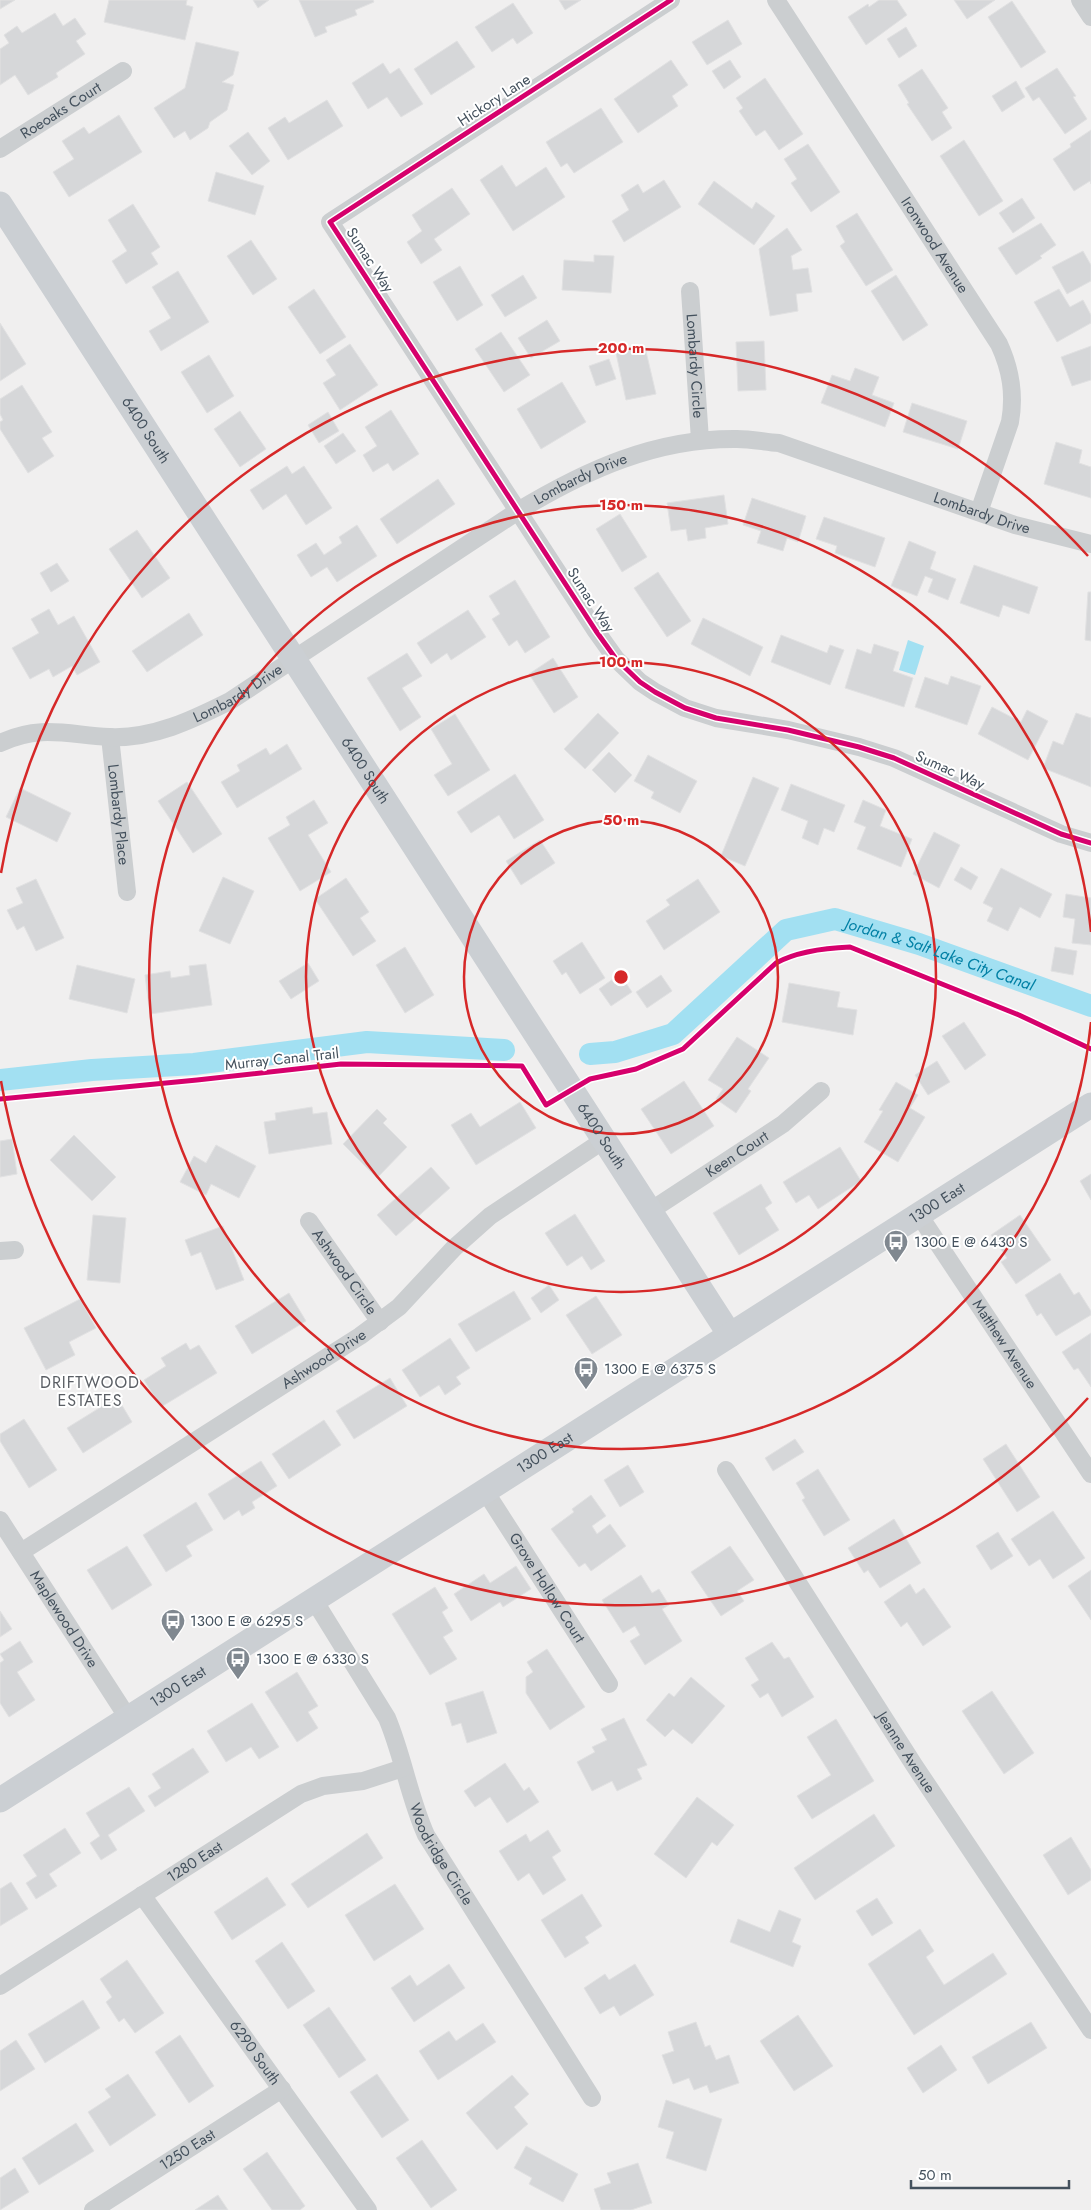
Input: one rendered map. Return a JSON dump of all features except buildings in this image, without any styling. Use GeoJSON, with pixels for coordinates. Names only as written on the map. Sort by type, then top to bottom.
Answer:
{"type":"FeatureCollection","features":[{"type":"Feature","properties":{"kind":"street","name":"Hickory Lane"},"geometry":{"type":"LineString","coordinates":[[330,222],[671,0]]}},
{"type":"Feature","properties":{"kind":"street","name":"Ironwood Avenue"},"geometry":{"type":"LineString","coordinates":[[776,0],[999,344],[1005,357],[1012,383],[1011,415],[979,512]]}},
{"type":"Feature","properties":{"kind":"street"},"geometry":{"type":"LineString","coordinates":[[1080,0],[1091,17]]}},
{"type":"Feature","properties":{"kind":"street","name":"Roeoaks Court"},"geometry":{"type":"LineString","coordinates":[[0,149],[123,71]]}},
{"type":"Feature","properties":{"kind":"street","name":"6400 South"},"geometry":{"type":"LineString","coordinates":[[0,204],[730,1335]]}},
{"type":"Feature","properties":{"kind":"street","name":"Sumac Way"},"geometry":{"type":"LineString","coordinates":[[330,222],[518,512],[616,659],[640,682],[670,701],[692,711],[716,718],[823,737],[885,755],[1061,834],[1091,843]]}},
{"type":"Feature","properties":{"kind":"street","name":"Lombardy Circle"},"geometry":{"type":"LineString","coordinates":[[690,291],[700,440]]}},
{"type":"Feature","properties":{"kind":"street","name":"Lombardy Drive"},"geometry":{"type":"LineString","coordinates":[[0,743],[36,732],[73,732],[110,737],[145,734],[183,724],[230,701],[562,485],[626,456],[700,440],[739,439],[779,443],[1015,525],[1091,544]]}},
{"type":"Feature","properties":{"kind":"street","name":"Lombardy Place"},"geometry":{"type":"LineString","coordinates":[[110,737],[127,892]]}},
{"type":"Feature","properties":{"kind":"street","name":"Keen Court"},"geometry":{"type":"LineString","coordinates":[[650,1211],[783,1124],[821,1091]]}},
{"type":"Feature","properties":{"kind":"street","name":"1300 East"},"geometry":{"type":"LineString","coordinates":[[0,1800],[1091,1105]]}},
{"type":"Feature","properties":{"kind":"street","name":"Ashwood Drive"},"geometry":{"type":"LineString","coordinates":[[21,1552],[380,1322],[399,1307],[454,1248],[490,1216],[604,1140]]}},
{"type":"Feature","properties":{"kind":"street","name":"Matthew Avenue"},"geometry":{"type":"LineString","coordinates":[[919,1215],[1091,1474]]}},
{"type":"Feature","properties":{"kind":"street","name":"Ashwood Circle"},"geometry":{"type":"LineString","coordinates":[[309,1221],[380,1322]]}},
{"type":"Feature","properties":{"kind":"street","name":"Jeanne Avenue"},"geometry":{"type":"LineString","coordinates":[[726,1470],[914,1765],[1091,2030]]}},
{"type":"Feature","properties":{"kind":"street","name":"Grove Hollow Court"},"geometry":{"type":"LineString","coordinates":[[485,1491],[609,1684]]}},
{"type":"Feature","properties":{"kind":"street","name":"Maplewood Drive"},"geometry":{"type":"LineString","coordinates":[[0,1520],[128,1718]]}},
{"type":"Feature","properties":{"kind":"street","name":"Woodridge Circle"},"geometry":{"type":"LineString","coordinates":[[314,1600],[378,1702],[394,1734],[419,1820],[433,1849],[592,2098]]}},
{"type":"Feature","properties":{"kind":"street","name":"1280 East"},"geometry":{"type":"LineString","coordinates":[[0,1986],[301,1794],[323,1786],[363,1781],[403,1768]]}},
{"type":"Feature","properties":{"kind":"street","name":"6290 South"},"geometry":{"type":"LineString","coordinates":[[142,1895],[368,2210]]}},
{"type":"Feature","properties":{"kind":"street","name":"1250 East"},"geometry":{"type":"LineString","coordinates":[[93,2210],[282,2089]]}},
{"type":"Feature","properties":{"kind":"water"},"geometry":{"type":"Polygon","coordinates":[[[908,640],[924,646],[915,675],[899,670],[908,640]]]}},
{"type":"Feature","properties":{"kind":"waterway","name":"Jordan & Salt Lake City Canal"},"geometry":{"type":"LineString","coordinates":[[590,1054],[615,1052],[673,1034],[786,930],[835,919],[919,944],[1091,1006]]}},
{"type":"Feature","properties":{"kind":"waterway","name":"Jordan & Salt Lake City Canal"},"geometry":{"type":"LineString","coordinates":[[0,1080],[92,1070],[194,1064],[367,1042],[504,1050]]}},
{"type":"Feature","properties":{"kind":"cycle path"},"geometry":{"type":"LineString","coordinates":[[671,0],[330,222],[596,631],[616,659],[640,682],[685,708],[716,718],[788,730],[859,747],[894,758],[1061,834],[1091,843]]}},
{"type":"Feature","properties":{"kind":"cycle path","name":"Murray Canal Trail"},"geometry":{"type":"LineString","coordinates":[[0,1099],[341,1064],[522,1066],[546,1105],[590,1079],[636,1069],[683,1049],[776,963],[812,951],[850,947],[1019,1015],[1091,1049]]}},
{"type":"Feature","properties":{"kind":"place","name":"1300 E @ 6430 S"},"geometry":{"type":"Point","coordinates":[896,1263]}},
{"type":"Feature","properties":{"kind":"place","name":"1300 E @ 6375 S"},"geometry":{"type":"Point","coordinates":[586,1390]}},
{"type":"Feature","properties":{"kind":"place","name":"1300 E @ 6295 S"},"geometry":{"type":"Point","coordinates":[173,1642]}},
{"type":"Feature","properties":{"kind":"place","name":"1300 E @ 6330 S"},"geometry":{"type":"Point","coordinates":[238,1680]}},
{"type":"Feature","properties":{"kind":"district","name":"DRIFTWOOD ESTATES"},"geometry":{"type":"Point","coordinates":[90,1391]}}]}
